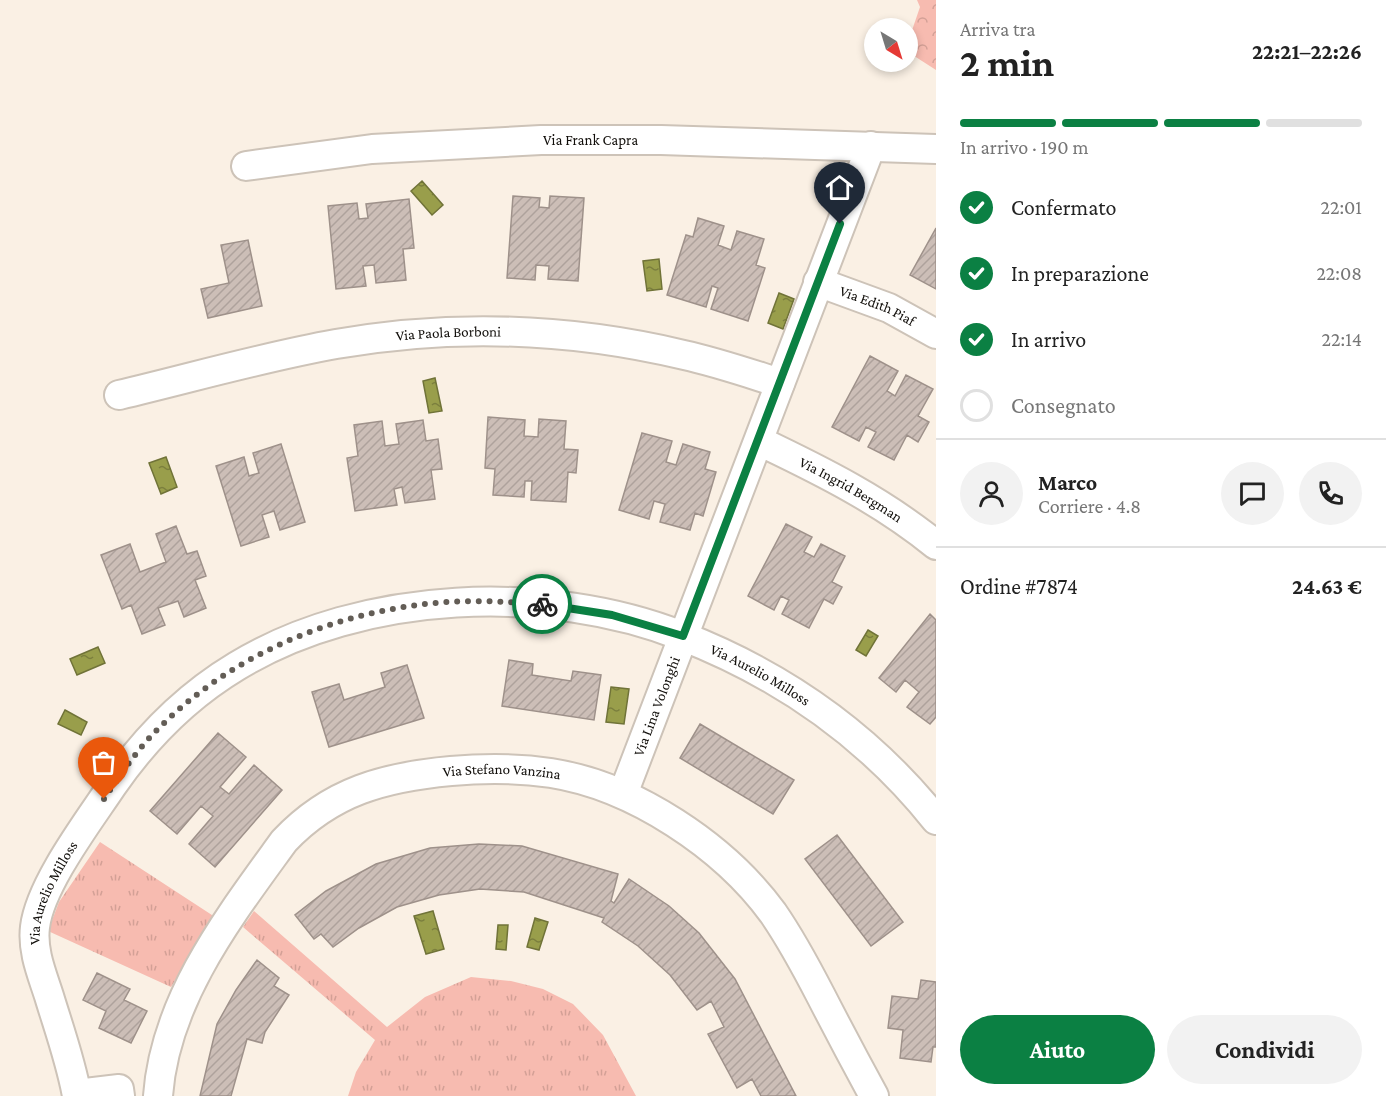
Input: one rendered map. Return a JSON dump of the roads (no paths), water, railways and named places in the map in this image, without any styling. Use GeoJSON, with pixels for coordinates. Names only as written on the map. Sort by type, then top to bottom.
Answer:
{"type":"FeatureCollection","features":[{"type":"Feature","properties":{"kind":"street","name":"Via Frank Capra"},"geometry":{"type":"LineString","coordinates":[[246,166],[372,149],[541,140],[661,140],[936,149]]}},
{"type":"Feature","properties":{"kind":"street","name":"Via Lina Volonghi"},"geometry":{"type":"LineString","coordinates":[[623,794],[871,146]]}},
{"type":"Feature","properties":{"kind":"street","name":"Via Edith Piaf"},"geometry":{"type":"LineString","coordinates":[[818,282],[889,308],[936,334]]}},
{"type":"Feature","properties":{"kind":"street","name":"Via Paola Borboni"},"geometry":{"type":"LineString","coordinates":[[119,395],[336,344],[469,331],[574,336],[617,342],[684,355],[780,383]]}},
{"type":"Feature","properties":{"kind":"street","name":"Via Ingrid Bergman"},"geometry":{"type":"LineString","coordinates":[[759,441],[865,494],[936,546]]}},
{"type":"Feature","properties":{"kind":"street","name":"Via Aurelio Milloss"},"geometry":{"type":"LineString","coordinates":[[77,1095],[38,962],[34,931],[40,906],[55,874],[124,769],[159,727],[208,685],[258,654],[312,632],[401,608],[444,602],[510,602],[580,609],[639,622],[683,636],[765,676],[834,719],[864,743],[936,820]]}},
{"type":"Feature","properties":{"kind":"street","name":"Via Stefano Vanzina"},"geometry":{"type":"LineString","coordinates":[[158,1096],[163,1062],[173,1024],[200,967],[219,934],[284,841],[312,814],[331,802],[364,787],[428,773],[462,770],[513,770],[552,774],[623,794],[685,830],[709,847],[761,898],[792,942],[874,1096]]}},
{"type":"Feature","properties":{"kind":"street"},"geometry":{"type":"LineString","coordinates":[[77,1095],[119,1089],[120,1096]]}},
{"type":"Feature","properties":{"kind":"water"},"geometry":{"type":"Polygon","coordinates":[[[422,181],[443,205],[432,215],[411,191],[422,181]]]}},
{"type":"Feature","properties":{"kind":"water"},"geometry":{"type":"Polygon","coordinates":[[[659,259],[662,289],[647,291],[643,261],[659,259]]]}},
{"type":"Feature","properties":{"kind":"water"},"geometry":{"type":"Polygon","coordinates":[[[779,293],[794,299],[783,329],[768,323],[779,293]]]}},
{"type":"Feature","properties":{"kind":"water"},"geometry":{"type":"Polygon","coordinates":[[[435,378],[442,411],[429,413],[423,381],[435,378]]]}},
{"type":"Feature","properties":{"kind":"water"},"geometry":{"type":"Polygon","coordinates":[[[166,457],[177,487],[161,494],[149,463],[166,457]]]}},
{"type":"Feature","properties":{"kind":"water"},"geometry":{"type":"Polygon","coordinates":[[[868,630],[878,636],[866,656],[856,650],[868,630]]]}},
{"type":"Feature","properties":{"kind":"water"},"geometry":{"type":"Polygon","coordinates":[[[98,647],[105,663],[77,675],[70,659],[98,647]]]}},
{"type":"Feature","properties":{"kind":"water"},"geometry":{"type":"Polygon","coordinates":[[[611,687],[629,689],[624,724],[606,722],[611,687]]]}},
{"type":"Feature","properties":{"kind":"water"},"geometry":{"type":"Polygon","coordinates":[[[65,710],[87,722],[81,735],[58,724],[65,710]]]}},
{"type":"Feature","properties":{"kind":"water"},"geometry":{"type":"Polygon","coordinates":[[[433,911],[444,949],[426,954],[414,916],[433,911]]]}},
{"type":"Feature","properties":{"kind":"water"},"geometry":{"type":"Polygon","coordinates":[[[535,918],[548,922],[539,950],[527,947],[535,918]]]}},
{"type":"Feature","properties":{"kind":"water"},"geometry":{"type":"Polygon","coordinates":[[[498,925],[508,925],[506,950],[496,949],[498,925]]]}}]}
